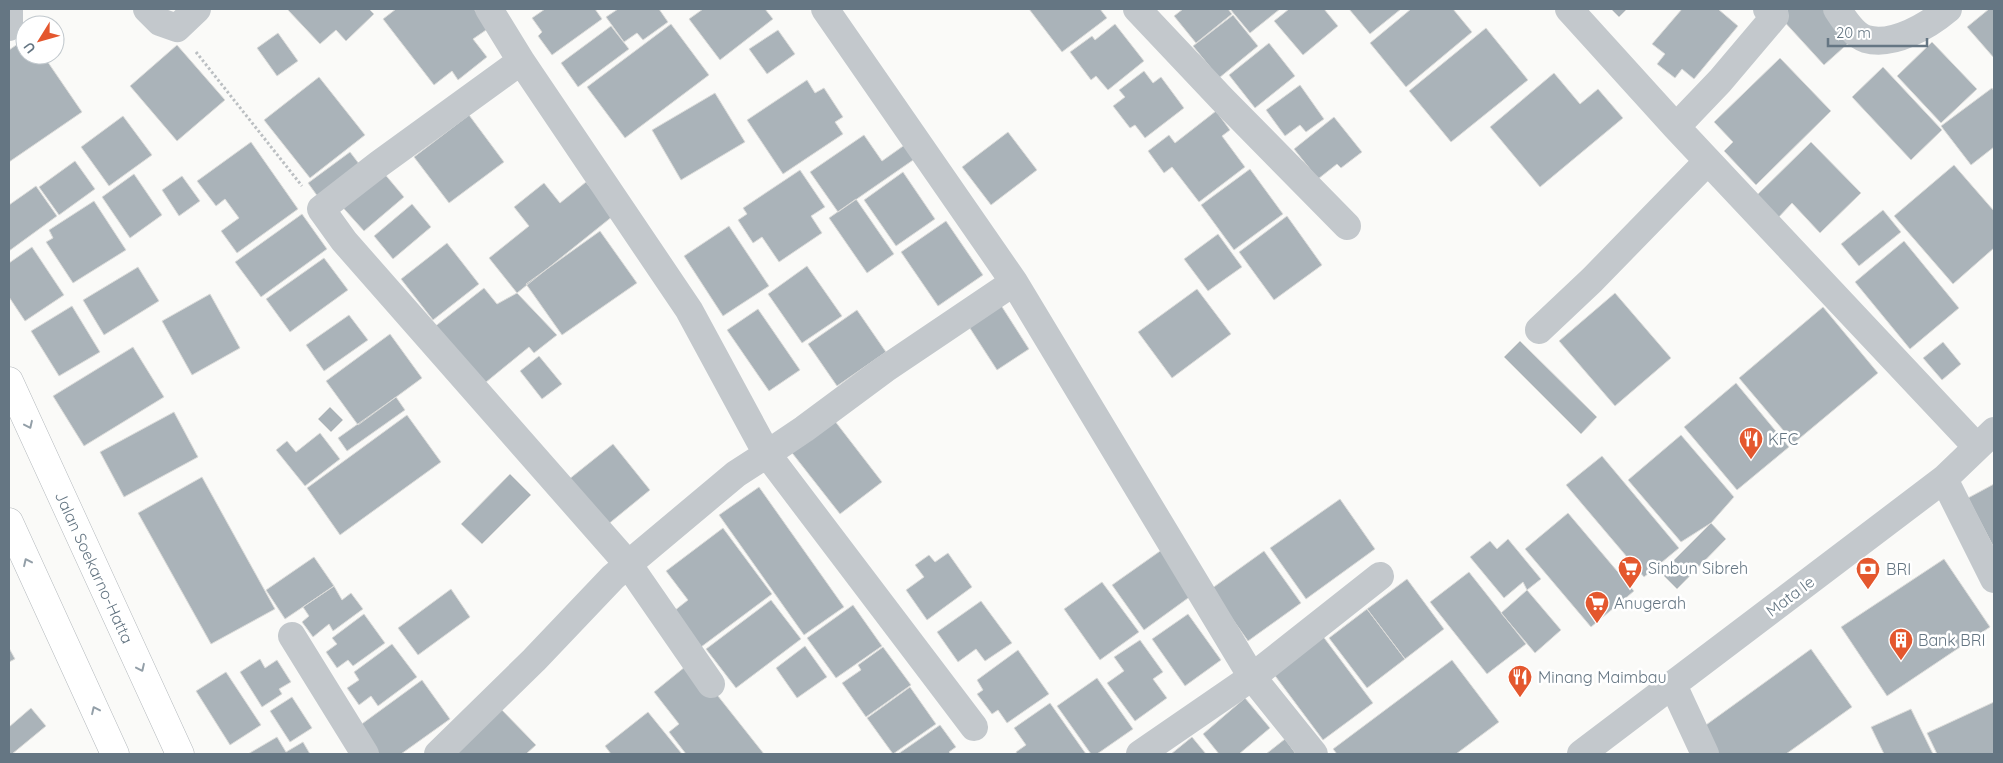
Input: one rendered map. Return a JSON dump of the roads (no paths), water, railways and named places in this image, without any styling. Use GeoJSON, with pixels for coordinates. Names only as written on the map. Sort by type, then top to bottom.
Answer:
{"type":"FeatureCollection","features":[{"type":"Feature","properties":{"kind":"highway","name":"Jalan Soekarno-Hatta"},"geometry":{"type":"LineString","coordinates":[[9,381],[180,754]]}},
{"type":"Feature","properties":{"kind":"highway"},"geometry":{"type":"LineString","coordinates":[[9,522],[115,754]]}},
{"type":"Feature","properties":{"kind":"street"},"geometry":{"type":"LineString","coordinates":[[9,27],[10,9]]}},
{"type":"Feature","properties":{"kind":"street"},"geometry":{"type":"LineString","coordinates":[[147,9],[160,22],[177,28],[198,9]]}},
{"type":"Feature","properties":{"kind":"street"},"geometry":{"type":"LineString","coordinates":[[489,9],[521,61],[690,310],[767,454],[974,727]]}},
{"type":"Feature","properties":{"kind":"street"},"geometry":{"type":"LineString","coordinates":[[825,9],[1014,282],[1252,676],[1314,754]]}},
{"type":"Feature","properties":{"kind":"street"},"geometry":{"type":"LineString","coordinates":[[1137,9],[1222,99],[1347,226]]}},
{"type":"Feature","properties":{"kind":"street"},"geometry":{"type":"LineString","coordinates":[[1569,9],[1708,161],[1985,439]]}},
{"type":"Feature","properties":{"kind":"street"},"geometry":{"type":"LineString","coordinates":[[1837,9],[1852,30],[1866,39],[1884,40],[1913,33],[1948,9]]}},
{"type":"Feature","properties":{"kind":"street"},"geometry":{"type":"LineString","coordinates":[[1676,127],[1720,82],[1774,11]]}},
{"type":"Feature","properties":{"kind":"street"},"geometry":{"type":"LineString","coordinates":[[521,61],[379,164],[321,209],[344,241],[628,564],[712,684]]}},
{"type":"Feature","properties":{"kind":"street"},"geometry":{"type":"LineString","coordinates":[[1539,330],[1592,280],[1708,161]]}},
{"type":"Feature","properties":{"kind":"street"},"geometry":{"type":"LineString","coordinates":[[438,754],[534,660],[613,577],[736,474],[804,429],[885,369],[1014,282]]}},
{"type":"Feature","properties":{"kind":"street","name":"Mata Ie"},"geometry":{"type":"LineString","coordinates":[[1581,754],[1944,479],[1985,439]]}},
{"type":"Feature","properties":{"kind":"street"},"geometry":{"type":"LineString","coordinates":[[1944,479],[1994,579]]}},
{"type":"Feature","properties":{"kind":"street"},"geometry":{"type":"LineString","coordinates":[[1140,754],[1252,676],[1380,576]]}},
{"type":"Feature","properties":{"kind":"street"},"geometry":{"type":"LineString","coordinates":[[292,636],[366,754]]}},
{"type":"Feature","properties":{"kind":"street"},"geometry":{"type":"LineString","coordinates":[[1673,685],[1705,754]]}},
{"type":"Feature","properties":{"kind":"place","name":"KFC"},"geometry":{"type":"Point","coordinates":[1751,460]}},
{"type":"Feature","properties":{"kind":"place","name":"Sinbun Sibreh"},"geometry":{"type":"Point","coordinates":[1630,589]}},
{"type":"Feature","properties":{"kind":"place","name":"BRI"},"geometry":{"type":"Point","coordinates":[1868,590]}},
{"type":"Feature","properties":{"kind":"place","name":"Anugerah"},"geometry":{"type":"Point","coordinates":[1597,624]}},
{"type":"Feature","properties":{"kind":"place","name":"Bank BRI"},"geometry":{"type":"Point","coordinates":[1901,661]}},
{"type":"Feature","properties":{"kind":"place","name":"Minang Maimbau"},"geometry":{"type":"Point","coordinates":[1520,698]}}]}
